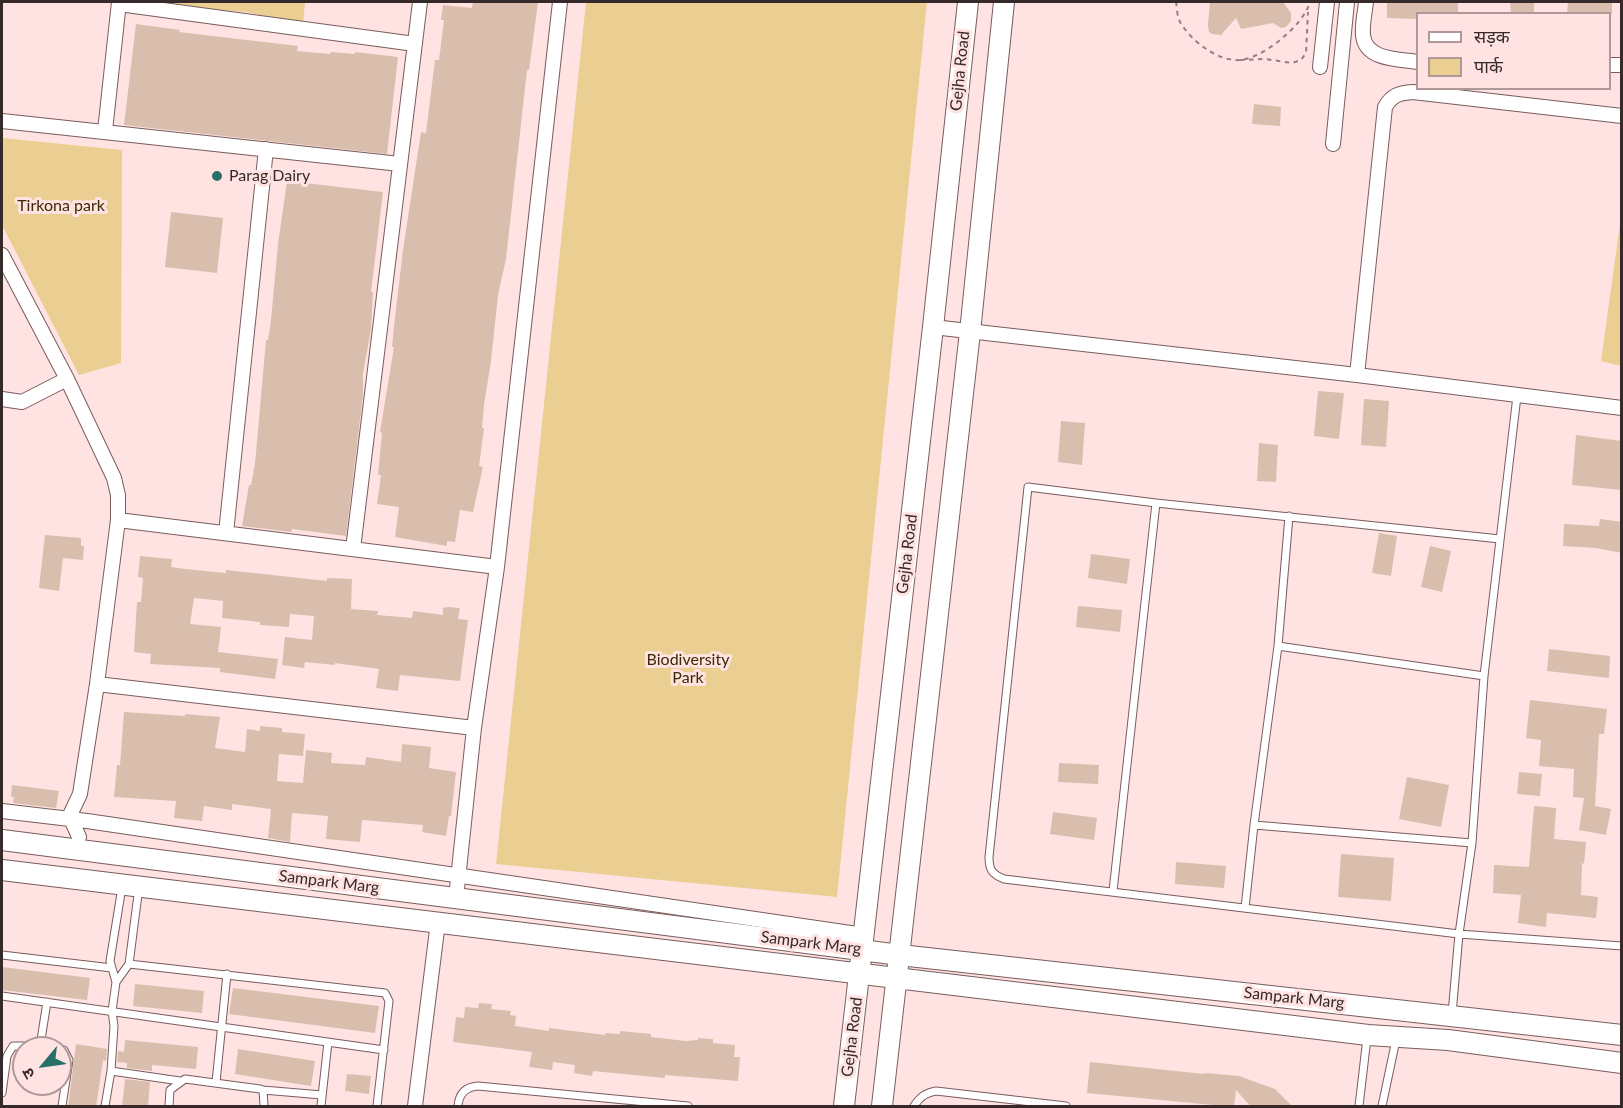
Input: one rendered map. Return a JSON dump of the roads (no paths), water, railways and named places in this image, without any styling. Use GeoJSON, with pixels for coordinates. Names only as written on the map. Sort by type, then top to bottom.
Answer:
{"type":"FeatureCollection","features":[{"type":"Feature","properties":{"kind":"street"},"geometry":{"type":"LineString","coordinates":[[353,549],[420,2]]}},
{"type":"Feature","properties":{"kind":"street"},"geometry":{"type":"LineString","coordinates":[[456,898],[560,2]]}},
{"type":"Feature","properties":{"kind":"street","name":"Gejha Road"},"geometry":{"type":"LineString","coordinates":[[844,1107],[968,2]]}},
{"type":"Feature","properties":{"kind":"street"},"geometry":{"type":"LineString","coordinates":[[882,1107],[970,332],[1004,2]]}},
{"type":"Feature","properties":{"kind":"street"},"geometry":{"type":"LineString","coordinates":[[1320,67],[1327,2]]}},
{"type":"Feature","properties":{"kind":"street"},"geometry":{"type":"LineString","coordinates":[[1333,144],[1347,2]]}},
{"type":"Feature","properties":{"kind":"street"},"geometry":{"type":"LineString","coordinates":[[1366,2],[1363,36],[1366,48],[1382,56],[1416,62]]}},
{"type":"Feature","properties":{"kind":"street"},"geometry":{"type":"LineString","coordinates":[[105,131],[119,3],[415,44]]}},
{"type":"Feature","properties":{"kind":"street"},"geometry":{"type":"LineString","coordinates":[[1357,375],[1384,107],[1390,99],[1400,93],[1413,92],[1622,116]]}},
{"type":"Feature","properties":{"kind":"street"},"geometry":{"type":"LineString","coordinates":[[2,121],[400,164]]}},
{"type":"Feature","properties":{"kind":"street"},"geometry":{"type":"LineString","coordinates":[[226,533],[266,149]]}},
{"type":"Feature","properties":{"kind":"street"},"geometry":{"type":"LineString","coordinates":[[2,255],[67,379],[114,478],[118,495],[118,520],[97,684],[80,794],[71,813],[79,843]]}},
{"type":"Feature","properties":{"kind":"street"},"geometry":{"type":"LineString","coordinates":[[933,327],[1357,375],[1622,408]]}},
{"type":"Feature","properties":{"kind":"street"},"geometry":{"type":"LineString","coordinates":[[2,399],[22,402],[67,379]]}},
{"type":"Feature","properties":{"kind":"street"},"geometry":{"type":"LineString","coordinates":[[118,520],[496,567]]}},
{"type":"Feature","properties":{"kind":"street"},"geometry":{"type":"LineString","coordinates":[[97,684],[474,728]]}},
{"type":"Feature","properties":{"kind":"street"},"geometry":{"type":"LineString","coordinates":[[79,843],[88,813],[80,794]]}},
{"type":"Feature","properties":{"kind":"street"},"geometry":{"type":"LineString","coordinates":[[2,811],[87,821],[457,877],[863,942]]}},
{"type":"Feature","properties":{"kind":"street","name":"Sampark Marg"},"geometry":{"type":"LineString","coordinates":[[2,840],[79,843],[456,898],[863,942],[900,955],[1622,1035]]}},
{"type":"Feature","properties":{"kind":"street","name":"Sampark Marg"},"geometry":{"type":"LineString","coordinates":[[2,870],[1368,1035],[1448,1040],[1622,1063]]}},
{"type":"Feature","properties":{"kind":"street"},"geometry":{"type":"LineString","coordinates":[[415,1107],[438,922]]}},
{"type":"Feature","properties":{"kind":"lane"},"geometry":{"type":"LineString","coordinates":[[1452,1016],[1472,843],[1484,676],[1517,396]]}},
{"type":"Feature","properties":{"kind":"lane"},"geometry":{"type":"LineString","coordinates":[[1500,539],[1156,503],[1028,487],[989,868],[994,875],[1004,879],[1460,934],[1622,946]]}},
{"type":"Feature","properties":{"kind":"lane"},"geometry":{"type":"LineString","coordinates":[[1113,891],[1156,503]]}},
{"type":"Feature","properties":{"kind":"lane"},"geometry":{"type":"LineString","coordinates":[[1245,908],[1278,646],[1289,516]]}},
{"type":"Feature","properties":{"kind":"lane"},"geometry":{"type":"LineString","coordinates":[[1278,646],[1484,676]]}},
{"type":"Feature","properties":{"kind":"lane"},"geometry":{"type":"LineString","coordinates":[[1254,825],[1472,843]]}},
{"type":"Feature","properties":{"kind":"lane"},"geometry":{"type":"LineString","coordinates":[[116,982],[129,964],[131,885]]}},
{"type":"Feature","properties":{"kind":"lane"},"geometry":{"type":"LineString","coordinates":[[105,1107],[111,1071],[114,1026],[112,1011],[116,982],[110,961],[131,885]]}},
{"type":"Feature","properties":{"kind":"lane"},"geometry":{"type":"LineString","coordinates":[[2,955],[112,968]]}},
{"type":"Feature","properties":{"kind":"lane"},"geometry":{"type":"LineString","coordinates":[[129,964],[385,993],[389,1001],[377,1107]]}},
{"type":"Feature","properties":{"kind":"lane"},"geometry":{"type":"LineString","coordinates":[[216,1082],[227,975]]}},
{"type":"Feature","properties":{"kind":"lane"},"geometry":{"type":"LineString","coordinates":[[2,996],[384,1050]]}},
{"type":"Feature","properties":{"kind":"lane"},"geometry":{"type":"LineString","coordinates":[[42,1036],[47,1002]]}},
{"type":"Feature","properties":{"kind":"lane"},"geometry":{"type":"LineString","coordinates":[[1359,1107],[1368,1035]]}},
{"type":"Feature","properties":{"kind":"lane"},"geometry":{"type":"LineString","coordinates":[[1382,1107],[1396,1038]]}},
{"type":"Feature","properties":{"kind":"lane"},"geometry":{"type":"LineString","coordinates":[[321,1107],[328,1042]]}},
{"type":"Feature","properties":{"kind":"lane"},"geometry":{"type":"LineString","coordinates":[[2,1093],[7,1056],[12,1048]]}},
{"type":"Feature","properties":{"kind":"lane"},"geometry":{"type":"LineString","coordinates":[[111,1071],[180,1081]]}},
{"type":"Feature","properties":{"kind":"lane"},"geometry":{"type":"LineString","coordinates":[[169,1107],[170,1090],[185,1078],[263,1090],[322,1095]]}},
{"type":"Feature","properties":{"kind":"lane"},"geometry":{"type":"LineString","coordinates":[[458,1107],[463,1091],[470,1086],[688,1107]]}},
{"type":"Feature","properties":{"kind":"lane"},"geometry":{"type":"LineString","coordinates":[[263,1090],[264,1107]]}},
{"type":"Feature","properties":{"kind":"lane"},"geometry":{"type":"LineString","coordinates":[[914,1107],[919,1098],[936,1091],[1066,1107]]}},
{"type":"Feature","properties":{"kind":"place","name":"Parag Dairy"},"geometry":{"type":"Point","coordinates":[217,176]}},
{"type":"Feature","properties":{"kind":"park label","name":"Tirkona park"},"geometry":{"type":"Point","coordinates":[61,206]}},
{"type":"Feature","properties":{"kind":"park label","name":"Biodiversity Park"},"geometry":{"type":"Point","coordinates":[688,669]}}]}
